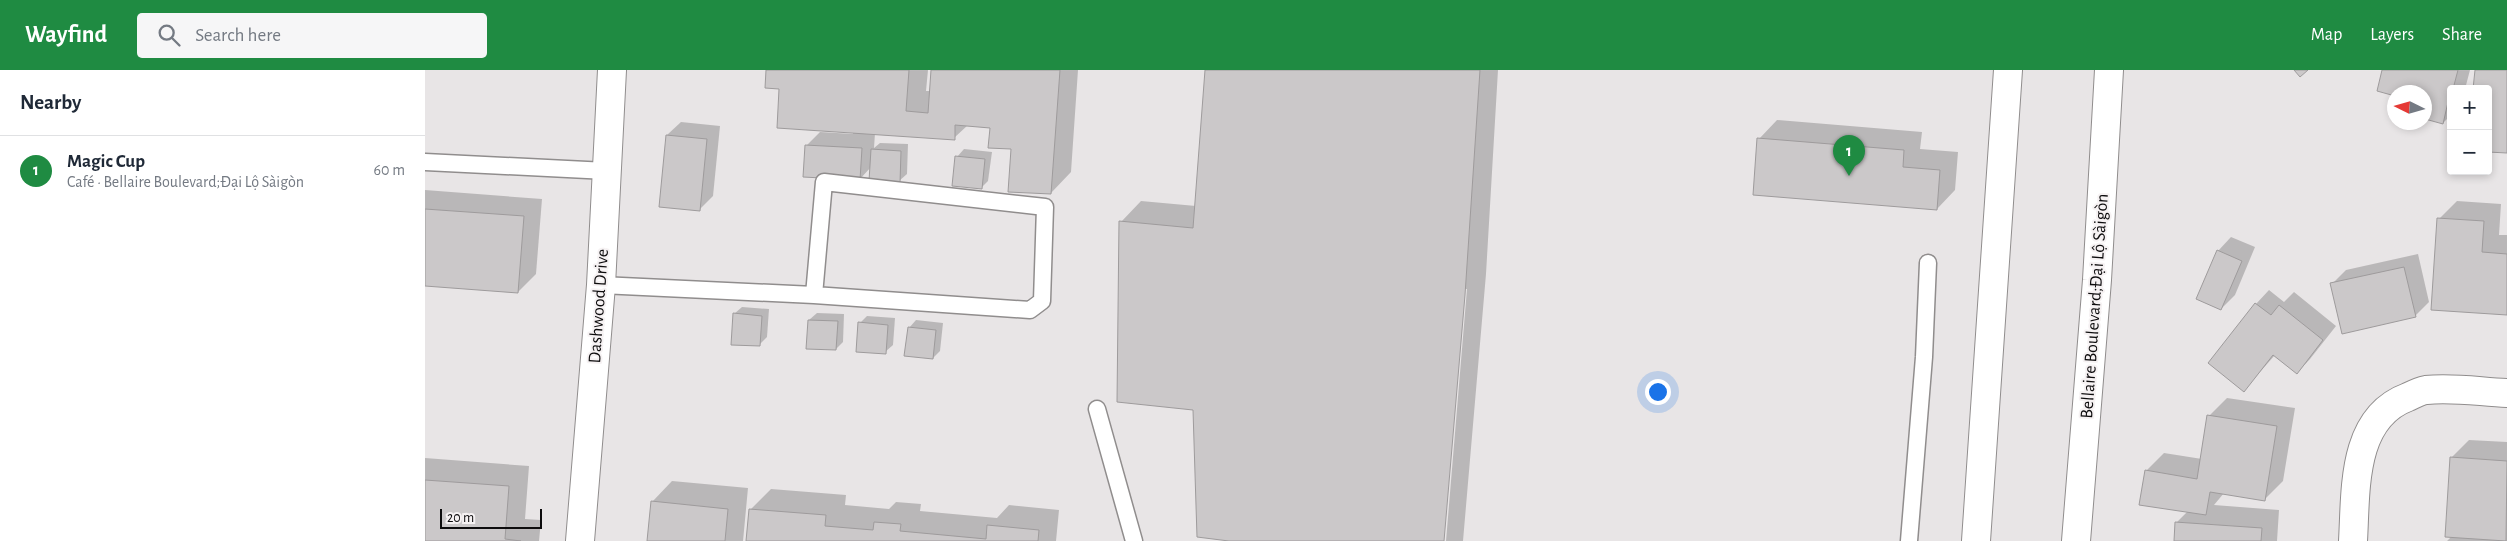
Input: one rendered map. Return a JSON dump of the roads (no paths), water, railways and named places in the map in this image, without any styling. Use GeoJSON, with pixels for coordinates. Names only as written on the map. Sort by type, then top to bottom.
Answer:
{"type":"FeatureCollection","features":[{"type":"Feature","properties":{"kind":"main road","name":"Dashwood Drive"},"geometry":{"type":"LineString","coordinates":[[580,541],[601,284],[612,70]]}},
{"type":"Feature","properties":{"kind":"main road"},"geometry":{"type":"LineString","coordinates":[[1976,541],[2008,70]]}},
{"type":"Feature","properties":{"kind":"main road","name":"Bellaire Boulevard;Đại Lộ Sàigòn"},"geometry":{"type":"LineString","coordinates":[[2076,541],[2097,280],[2109,70]]}},
{"type":"Feature","properties":{"kind":"main road"},"geometry":{"type":"LineString","coordinates":[[2353,541],[2357,469],[2367,437],[2376,421],[2388,407],[2425,390],[2507,393]]}},
{"type":"Feature","properties":{"kind":"lane"},"geometry":{"type":"LineString","coordinates":[[425,162],[607,171]]}},
{"type":"Feature","properties":{"kind":"lane"},"geometry":{"type":"LineString","coordinates":[[601,284],[814,295],[1030,310],[1042,301],[1045,207],[823,182],[814,295]]}},
{"type":"Feature","properties":{"kind":"lane"},"geometry":{"type":"LineString","coordinates":[[1909,541],[1928,263]]}},
{"type":"Feature","properties":{"kind":"lane"},"geometry":{"type":"LineString","coordinates":[[1097,409],[1133,541]]}},
{"type":"Feature","properties":{"kind":"place","name":"Magic Cup"},"geometry":{"type":"Point","coordinates":[1849,176]}}]}
